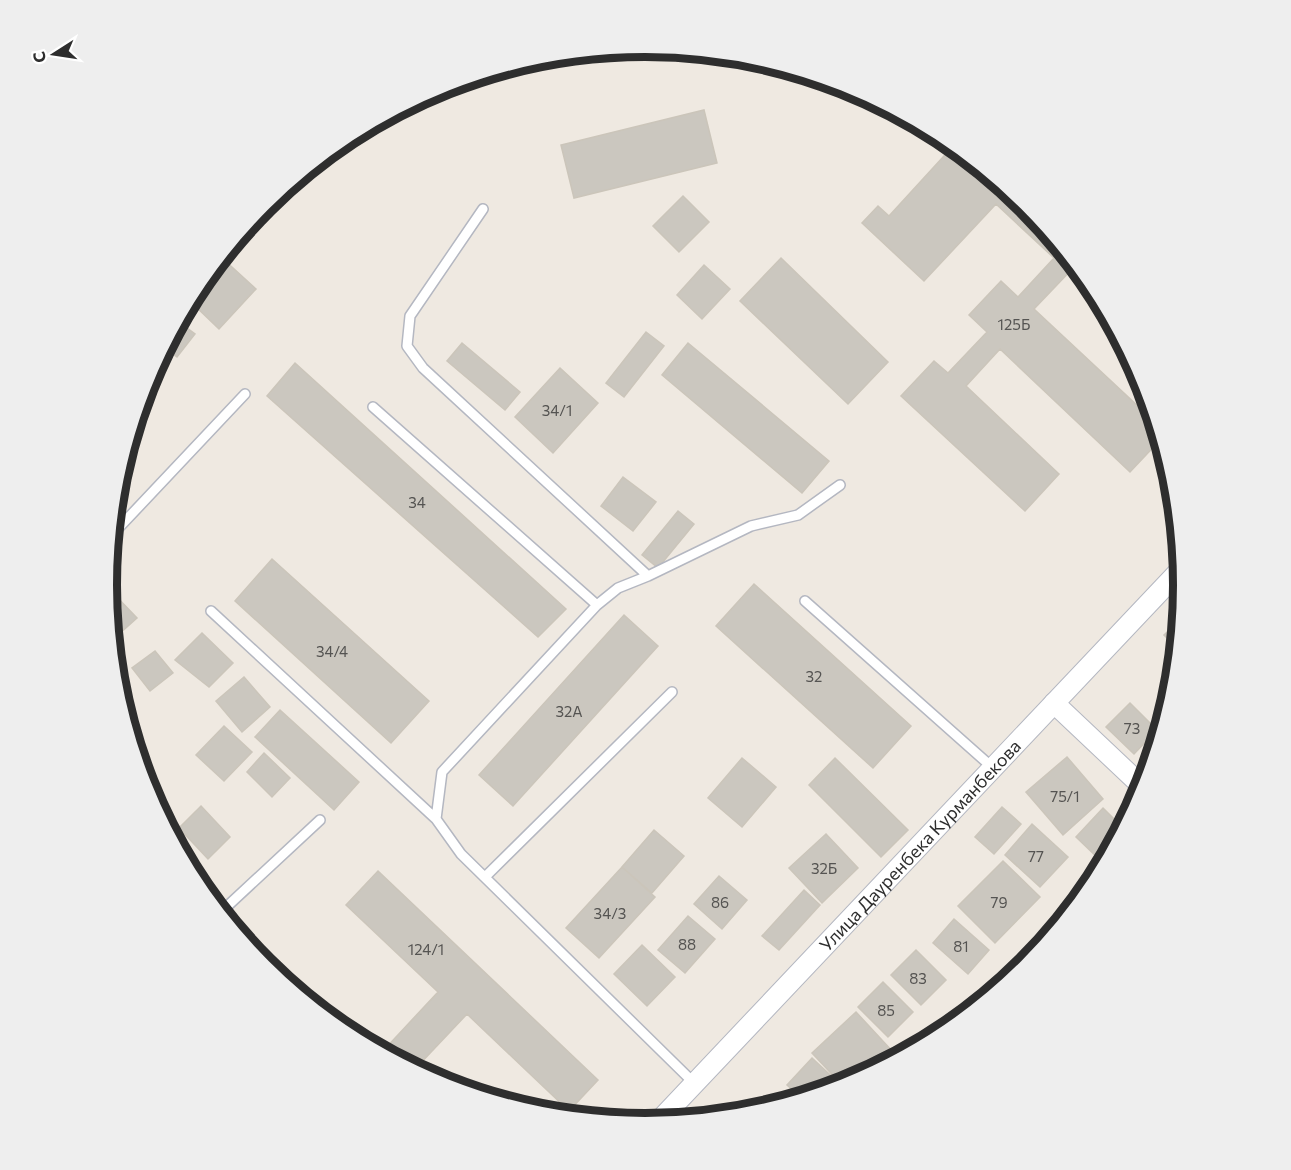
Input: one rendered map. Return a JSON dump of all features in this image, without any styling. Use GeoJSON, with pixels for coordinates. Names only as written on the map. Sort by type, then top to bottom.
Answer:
{"type":"FeatureCollection","features":[{"type":"Feature","properties":{"kind":"street","name":"Улица Дауренбека Курманбекова"},"geometry":{"type":"LineString","coordinates":[[679,1112],[695,1084],[1174,577]]}},
{"type":"Feature","properties":{"kind":"street"},"geometry":{"type":"LineString","coordinates":[[1054,703],[1136,780]]}},
{"type":"Feature","properties":{"kind":"lane"},"geometry":{"type":"LineString","coordinates":[[483,209],[410,316],[407,346],[423,369],[648,576]]}},
{"type":"Feature","properties":{"kind":"lane"},"geometry":{"type":"LineString","coordinates":[[121,525],[245,394]]}},
{"type":"Feature","properties":{"kind":"lane"},"geometry":{"type":"LineString","coordinates":[[373,407],[597,605]]}},
{"type":"Feature","properties":{"kind":"lane"},"geometry":{"type":"LineString","coordinates":[[436,819],[442,772],[597,605],[618,588],[751,526],[798,515],[840,485]]}},
{"type":"Feature","properties":{"kind":"lane"},"geometry":{"type":"LineString","coordinates":[[805,601],[993,768]]}},
{"type":"Feature","properties":{"kind":"lane"},"geometry":{"type":"LineString","coordinates":[[211,611],[436,819],[461,854],[695,1084]]}},
{"type":"Feature","properties":{"kind":"lane"},"geometry":{"type":"LineString","coordinates":[[485,877],[672,693]]}},
{"type":"Feature","properties":{"kind":"lane"},"geometry":{"type":"LineString","coordinates":[[227,906],[320,820]]}},
{"type":"Feature","properties":{"kind":"building"},"geometry":{"type":"Polygon","coordinates":[[[704,110],[717,163],[574,198],[561,145],[704,110]]]}},
{"type":"Feature","properties":{"kind":"building"},"geometry":{"type":"Polygon","coordinates":[[[948,152],[994,188],[1019,212],[1070,272],[1034,309],[1144,412],[1155,445],[1130,472],[1000,349],[966,386],[1059,474],[1025,511],[901,396],[934,361],[948,373],[987,332],[969,315],[1001,281],[1018,297],[1054,258],[996,204],[924,281],[862,223],[878,206],[889,216],[948,152]]]}},
{"type":"Feature","properties":{"kind":"building"},"geometry":{"type":"Polygon","coordinates":[[[683,196],[709,222],[679,252],[653,226],[683,196]]]}},
{"type":"Feature","properties":{"kind":"building"},"geometry":{"type":"Polygon","coordinates":[[[781,258],[888,362],[848,404],[740,301],[781,258]]]}},
{"type":"Feature","properties":{"kind":"building"},"geometry":{"type":"Polygon","coordinates":[[[228,263],[256,289],[219,329],[197,307],[228,263]]]}},
{"type":"Feature","properties":{"kind":"building"},"geometry":{"type":"Polygon","coordinates":[[[704,265],[730,289],[702,319],[677,295],[704,265]]]}},
{"type":"Feature","properties":{"kind":"building"},"geometry":{"type":"Polygon","coordinates":[[[185,327],[195,334],[177,357],[171,353],[185,327]]]}},
{"type":"Feature","properties":{"kind":"building"},"geometry":{"type":"Polygon","coordinates":[[[646,332],[664,346],[624,397],[606,383],[646,332]]]}},
{"type":"Feature","properties":{"kind":"building"},"geometry":{"type":"Polygon","coordinates":[[[462,343],[520,392],[505,410],[447,361],[462,343]]]}},
{"type":"Feature","properties":{"kind":"building"},"geometry":{"type":"Polygon","coordinates":[[[688,343],[829,461],[802,493],[662,375],[688,343]]]}},
{"type":"Feature","properties":{"kind":"building"},"geometry":{"type":"Polygon","coordinates":[[[295,363],[566,609],[538,637],[267,396],[295,363]]]}},
{"type":"Feature","properties":{"kind":"building"},"geometry":{"type":"Polygon","coordinates":[[[560,368],[598,403],[553,453],[515,417],[560,368]]]}},
{"type":"Feature","properties":{"kind":"building"},"geometry":{"type":"Polygon","coordinates":[[[623,477],[656,502],[633,531],[601,506],[623,477]]]}},
{"type":"Feature","properties":{"kind":"building"},"geometry":{"type":"Polygon","coordinates":[[[678,511],[694,524],[658,568],[642,555],[678,511]]]}},
{"type":"Feature","properties":{"kind":"building"},"geometry":{"type":"Polygon","coordinates":[[[272,559],[429,701],[391,743],[235,601],[272,559]]]}},
{"type":"Feature","properties":{"kind":"building"},"geometry":{"type":"Polygon","coordinates":[[[754,584],[911,726],[873,768],[716,626],[754,584]]]}},
{"type":"Feature","properties":{"kind":"building"},"geometry":{"type":"Polygon","coordinates":[[[118,598],[137,618],[120,633],[118,598]]]}},
{"type":"Feature","properties":{"kind":"building"},"geometry":{"type":"Polygon","coordinates":[[[624,615],[658,646],[513,806],[479,775],[624,615]]]}},
{"type":"Feature","properties":{"kind":"building"},"geometry":{"type":"Polygon","coordinates":[[[1171,628],[1170,641],[1164,635],[1171,628]]]}},
{"type":"Feature","properties":{"kind":"building"},"geometry":{"type":"Polygon","coordinates":[[[202,633],[233,663],[209,687],[175,660],[202,633]]]}},
{"type":"Feature","properties":{"kind":"building"},"geometry":{"type":"Polygon","coordinates":[[[155,651],[173,673],[150,691],[132,668],[155,651]]]}},
{"type":"Feature","properties":{"kind":"building"},"geometry":{"type":"Polygon","coordinates":[[[244,677],[270,707],[242,732],[216,701],[244,677]]]}},
{"type":"Feature","properties":{"kind":"building"},"geometry":{"type":"Polygon","coordinates":[[[1130,703],[1154,727],[1151,736],[1134,754],[1106,727],[1130,703]]]}},
{"type":"Feature","properties":{"kind":"building"},"geometry":{"type":"Polygon","coordinates":[[[280,710],[359,782],[334,810],[255,737],[280,710]]]}},
{"type":"Feature","properties":{"kind":"building"},"geometry":{"type":"Polygon","coordinates":[[[224,726],[252,752],[224,781],[196,755],[224,726]]]}},
{"type":"Feature","properties":{"kind":"building"},"geometry":{"type":"Polygon","coordinates":[[[264,753],[290,778],[272,797],[247,772],[264,753]]]}},
{"type":"Feature","properties":{"kind":"building"},"geometry":{"type":"Polygon","coordinates":[[[1067,757],[1103,799],[1063,835],[1026,792],[1067,757]]]}},
{"type":"Feature","properties":{"kind":"building"},"geometry":{"type":"Polygon","coordinates":[[[742,758],[776,787],[742,827],[708,798],[742,758]]]}},
{"type":"Feature","properties":{"kind":"building"},"geometry":{"type":"Polygon","coordinates":[[[835,758],[908,830],[881,857],[809,785],[835,758]]]}},
{"type":"Feature","properties":{"kind":"building"},"geometry":{"type":"Polygon","coordinates":[[[201,806],[230,837],[208,859],[179,828],[201,806]]]}},
{"type":"Feature","properties":{"kind":"building"},"geometry":{"type":"Polygon","coordinates":[[[1002,807],[1021,824],[994,854],[975,837],[1002,807]]]}},
{"type":"Feature","properties":{"kind":"building"},"geometry":{"type":"Polygon","coordinates":[[[1103,808],[1117,822],[1098,858],[1076,837],[1103,808]]]}},
{"type":"Feature","properties":{"kind":"building"},"geometry":{"type":"Polygon","coordinates":[[[1032,824],[1068,857],[1040,887],[1005,855],[1032,824]]]}},
{"type":"Feature","properties":{"kind":"building"},"geometry":{"type":"Polygon","coordinates":[[[654,830],[684,856],[652,893],[622,867],[654,830]]]}},
{"type":"Feature","properties":{"kind":"building"},"geometry":{"type":"Polygon","coordinates":[[[826,834],[858,868],[822,903],[789,868],[826,834]]]}},
{"type":"Feature","properties":{"kind":"building"},"geometry":{"type":"Polygon","coordinates":[[[1003,861],[1040,897],[995,943],[958,906],[1003,861]]]}},
{"type":"Feature","properties":{"kind":"building"},"geometry":{"type":"Polygon","coordinates":[[[622,867],[655,897],[599,958],[566,928],[622,867]]]}},
{"type":"Feature","properties":{"kind":"building"},"geometry":{"type":"Polygon","coordinates":[[[378,871],[598,1080],[572,1107],[564,1106],[467,1014],[421,1063],[388,1046],[438,992],[346,905],[378,871]]]}},
{"type":"Feature","properties":{"kind":"building"},"geometry":{"type":"Polygon","coordinates":[[[719,876],[747,900],[722,929],[694,904],[719,876]]]}},
{"type":"Feature","properties":{"kind":"building"},"geometry":{"type":"Polygon","coordinates":[[[804,890],[820,905],[779,950],[762,936],[804,890]]]}},
{"type":"Feature","properties":{"kind":"building"},"geometry":{"type":"Polygon","coordinates":[[[688,916],[715,939],[685,973],[658,950],[688,916]]]}},
{"type":"Feature","properties":{"kind":"building"},"geometry":{"type":"Polygon","coordinates":[[[954,919],[989,950],[968,974],[933,943],[954,919]]]}},
{"type":"Feature","properties":{"kind":"building"},"geometry":{"type":"Polygon","coordinates":[[[642,945],[675,977],[647,1006],[614,974],[642,945]]]}},
{"type":"Feature","properties":{"kind":"building"},"geometry":{"type":"Polygon","coordinates":[[[916,950],[946,980],[921,1005],[891,975],[916,950]]]}},
{"type":"Feature","properties":{"kind":"building"},"geometry":{"type":"Polygon","coordinates":[[[883,982],[913,1012],[888,1037],[858,1007],[883,982]]]}},
{"type":"Feature","properties":{"kind":"building"},"geometry":{"type":"Polygon","coordinates":[[[856,1012],[892,1051],[835,1078],[812,1053],[856,1012]]]}},
{"type":"Feature","properties":{"kind":"building"},"geometry":{"type":"Polygon","coordinates":[[[812,1058],[834,1078],[794,1091],[787,1085],[812,1058]]]}}]}
